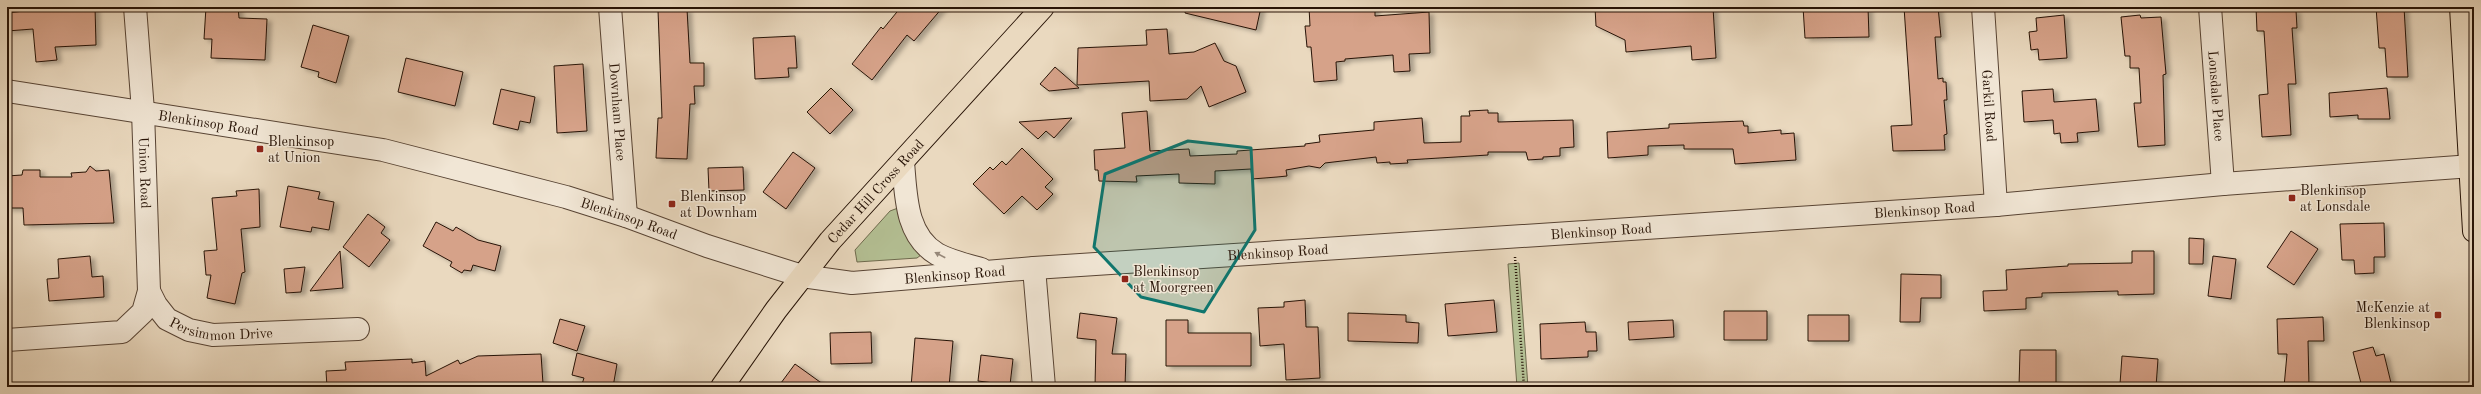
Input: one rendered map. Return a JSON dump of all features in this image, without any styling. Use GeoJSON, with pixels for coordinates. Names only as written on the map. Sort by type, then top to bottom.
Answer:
{"type":"FeatureCollection","features":[{"type":"Feature","properties":{"kind":"main road","name":"Cedar Hill Cross Road"},"geometry":{"type":"LineString","coordinates":[[722,387],[776,310],[830,241],[1043,7]]}},
{"type":"Feature","properties":{"kind":"main road"},"geometry":{"type":"LineString","coordinates":[[2461,7],[2473,166],[2474,231]]}},
{"type":"Feature","properties":{"kind":"street","name":"Union Road"},"geometry":{"type":"LineString","coordinates":[[135,7],[143,112],[150,291]]}},
{"type":"Feature","properties":{"kind":"street","name":"Downham Place"},"geometry":{"type":"LineString","coordinates":[[610,7],[626,216]]}},
{"type":"Feature","properties":{"kind":"street","name":"Garkil Road"},"geometry":{"type":"LineString","coordinates":[[1983,7],[1996,205]]}},
{"type":"Feature","properties":{"kind":"street","name":"Lonsdale Place"},"geometry":{"type":"LineString","coordinates":[[2210,7],[2223,184]]}},
{"type":"Feature","properties":{"kind":"street","name":"Blenkinsop Road"},"geometry":{"type":"LineString","coordinates":[[7,91],[384,150],[475,172],[626,216],[707,246],[802,276],[852,283],[1034,268],[1996,205],[2223,184],[2473,166]]}},
{"type":"Feature","properties":{"kind":"street"},"geometry":{"type":"LineString","coordinates":[[903,162],[908,212],[919,236],[936,253],[990,272]]}},
{"type":"Feature","properties":{"kind":"street"},"geometry":{"type":"LineString","coordinates":[[1034,268],[1044,387]]}},
{"type":"Feature","properties":{"kind":"street"},"geometry":{"type":"LineString","coordinates":[[7,340],[122,332],[143,312],[150,291]]}},
{"type":"Feature","properties":{"kind":"street","name":"Persimmon Drive"},"geometry":{"type":"LineString","coordinates":[[150,291],[156,305],[167,319],[189,330],[213,335],[358,329]]}},
{"type":"Feature","properties":{"kind":"path"},"geometry":{"type":"LineString","coordinates":[[1513,237],[1524,387]]}},
{"type":"Feature","properties":{"kind":"highlighted area"},"geometry":{"type":"Polygon","coordinates":[[[1188,141],[1251,148],[1255,230],[1204,312],[1141,297],[1094,247],[1105,174],[1188,141]]]}},
{"type":"Feature","properties":{"kind":"green space"},"geometry":{"type":"Polygon","coordinates":[[[898,208],[921,255],[917,258],[857,262],[855,250],[890,211],[898,208]]]}},
{"type":"Feature","properties":{"kind":"green space"},"geometry":{"type":"Polygon","coordinates":[[[1519,263],[1528,387],[1517,387],[1508,264],[1519,263]]]}},
{"type":"Feature","properties":{"kind":"building"},"geometry":{"type":"Polygon","coordinates":[[[58,7],[95,7],[96,45],[55,47],[57,60],[36,62],[33,29],[7,31],[7,13],[58,7]]]}},
{"type":"Feature","properties":{"kind":"building"},"geometry":{"type":"Polygon","coordinates":[[[206,7],[238,7],[239,18],[267,19],[265,60],[211,58],[212,39],[204,39],[206,7]]]}},
{"type":"Feature","properties":{"kind":"building"},"geometry":{"type":"Polygon","coordinates":[[[901,7],[943,7],[914,41],[907,35],[872,80],[852,64],[881,27],[883,29],[901,7]]]}},
{"type":"Feature","properties":{"kind":"building"},"geometry":{"type":"Polygon","coordinates":[[[1186,7],[1261,7],[1256,30],[1185,13],[1186,7]]]}},
{"type":"Feature","properties":{"kind":"building"},"geometry":{"type":"Polygon","coordinates":[[[1309,7],[1375,7],[1375,16],[1429,12],[1430,53],[1409,54],[1410,71],[1394,72],[1393,55],[1345,59],[1345,61],[1336,62],[1337,80],[1314,82],[1311,47],[1307,47],[1305,26],[1310,26],[1309,7]]]}},
{"type":"Feature","properties":{"kind":"building"},"geometry":{"type":"Polygon","coordinates":[[[1595,7],[1642,7],[1642,11],[1713,7],[1716,58],[1692,60],[1691,46],[1626,52],[1625,40],[1596,26],[1595,7]]]}},
{"type":"Feature","properties":{"kind":"building"},"geometry":{"type":"Polygon","coordinates":[[[1803,7],[1868,7],[1869,37],[1805,38],[1803,7]]]}},
{"type":"Feature","properties":{"kind":"building"},"geometry":{"type":"Polygon","coordinates":[[[1904,7],[1938,7],[1941,37],[1935,37],[1938,79],[1943,78],[1943,82],[1946,82],[1947,100],[1944,100],[1947,134],[1944,135],[1945,150],[1893,151],[1891,126],[1912,125],[1904,7]]]}},
{"type":"Feature","properties":{"kind":"building"},"geometry":{"type":"Polygon","coordinates":[[[2256,7],[2286,7],[2286,10],[2296,10],[2297,28],[2292,28],[2296,84],[2288,84],[2291,135],[2262,137],[2259,95],[2268,94],[2264,31],[2257,31],[2256,7]]]}},
{"type":"Feature","properties":{"kind":"building"},"geometry":{"type":"Polygon","coordinates":[[[2376,7],[2404,7],[2408,77],[2387,77],[2385,48],[2379,48],[2376,7]]]}},
{"type":"Feature","properties":{"kind":"building"},"geometry":{"type":"Polygon","coordinates":[[[687,9],[690,63],[704,63],[704,86],[694,86],[695,104],[690,104],[687,159],[656,158],[658,118],[662,118],[658,10],[687,9]]]}},
{"type":"Feature","properties":{"kind":"building"},"geometry":{"type":"Polygon","coordinates":[[[2064,15],[2067,58],[2039,60],[2038,49],[2031,50],[2029,32],[2037,31],[2036,18],[2064,15]]]}},
{"type":"Feature","properties":{"kind":"building"},"geometry":{"type":"Polygon","coordinates":[[[2140,15],[2141,18],[2161,17],[2166,74],[2163,75],[2165,145],[2138,147],[2134,103],[2141,103],[2139,68],[2130,68],[2130,56],[2125,56],[2121,17],[2140,15]]]}},
{"type":"Feature","properties":{"kind":"building"},"geometry":{"type":"Polygon","coordinates":[[[313,25],[349,36],[336,83],[318,77],[319,72],[301,67],[313,25]]]}},
{"type":"Feature","properties":{"kind":"building"},"geometry":{"type":"Polygon","coordinates":[[[1167,29],[1169,54],[1194,52],[1215,43],[1224,61],[1236,66],[1246,92],[1209,107],[1201,86],[1187,99],[1150,101],[1149,81],[1077,85],[1078,48],[1147,45],[1146,30],[1167,29]]]}},
{"type":"Feature","properties":{"kind":"building"},"geometry":{"type":"Polygon","coordinates":[[[795,36],[797,68],[788,68],[789,77],[755,79],[753,38],[795,36]]]}},
{"type":"Feature","properties":{"kind":"building"},"geometry":{"type":"Polygon","coordinates":[[[406,58],[463,72],[455,106],[398,92],[406,58]]]}},
{"type":"Feature","properties":{"kind":"building"},"geometry":{"type":"Polygon","coordinates":[[[583,64],[587,131],[557,133],[554,66],[583,64]]]}},
{"type":"Feature","properties":{"kind":"building"},"geometry":{"type":"Polygon","coordinates":[[[1055,67],[1079,88],[1049,91],[1040,84],[1055,67]]]}},
{"type":"Feature","properties":{"kind":"building"},"geometry":{"type":"Polygon","coordinates":[[[831,88],[853,110],[830,134],[807,112],[831,88]]]}},
{"type":"Feature","properties":{"kind":"building"},"geometry":{"type":"Polygon","coordinates":[[[2387,88],[2390,119],[2358,119],[2358,115],[2330,117],[2329,93],[2387,88]]]}},
{"type":"Feature","properties":{"kind":"building"},"geometry":{"type":"Polygon","coordinates":[[[501,89],[535,97],[530,123],[520,121],[518,130],[493,124],[501,89]]]}},
{"type":"Feature","properties":{"kind":"building"},"geometry":{"type":"Polygon","coordinates":[[[2053,89],[2054,102],[2096,99],[2099,131],[2077,133],[2078,142],[2061,143],[2060,133],[2054,134],[2053,120],[2024,122],[2022,91],[2053,89]]]}},
{"type":"Feature","properties":{"kind":"building"},"geometry":{"type":"Polygon","coordinates":[[[1488,110],[1488,113],[1498,113],[1498,122],[1573,120],[1574,147],[1560,148],[1560,156],[1528,160],[1526,152],[1488,152],[1488,155],[1407,160],[1408,163],[1390,164],[1390,162],[1377,163],[1376,157],[1325,163],[1320,168],[1309,166],[1286,170],[1287,176],[1252,179],[1251,169],[1215,171],[1215,184],[1179,183],[1179,174],[1136,176],[1137,182],[1099,181],[1098,170],[1095,170],[1094,150],[1125,148],[1122,113],[1147,111],[1150,151],[1189,149],[1190,156],[1237,154],[1237,151],[1305,146],[1305,144],[1320,142],[1319,135],[1374,130],[1374,122],[1422,118],[1424,143],[1461,142],[1461,116],[1470,116],[1469,111],[1488,110]]]}},
{"type":"Feature","properties":{"kind":"building"},"geometry":{"type":"Polygon","coordinates":[[[1072,118],[1054,138],[1046,131],[1038,139],[1019,122],[1072,118]]]}},
{"type":"Feature","properties":{"kind":"building"},"geometry":{"type":"Polygon","coordinates":[[[1743,121],[1744,126],[1748,126],[1748,133],[1781,130],[1781,134],[1794,133],[1796,160],[1735,164],[1733,149],[1684,149],[1684,145],[1648,146],[1648,155],[1608,158],[1607,132],[1669,128],[1669,124],[1743,121]]]}},
{"type":"Feature","properties":{"kind":"building"},"geometry":{"type":"Polygon","coordinates":[[[1022,148],[1053,179],[1045,187],[1053,194],[1037,210],[1022,196],[1004,214],[973,184],[990,167],[993,170],[1002,161],[1006,165],[1022,148]]]}},
{"type":"Feature","properties":{"kind":"building"},"geometry":{"type":"Polygon","coordinates":[[[793,152],[815,168],[786,209],[763,192],[793,152]]]}},
{"type":"Feature","properties":{"kind":"building"},"geometry":{"type":"Polygon","coordinates":[[[90,166],[96,171],[109,170],[114,223],[24,225],[23,208],[7,208],[7,176],[22,175],[23,170],[40,170],[40,177],[72,177],[71,173],[86,172],[90,166]]]}},
{"type":"Feature","properties":{"kind":"building"},"geometry":{"type":"Polygon","coordinates":[[[743,167],[744,190],[709,191],[708,168],[743,167]]]}},
{"type":"Feature","properties":{"kind":"building"},"geometry":{"type":"Polygon","coordinates":[[[288,186],[320,192],[318,199],[334,202],[329,230],[312,227],[311,232],[280,227],[288,186]]]}},
{"type":"Feature","properties":{"kind":"building"},"geometry":{"type":"Polygon","coordinates":[[[259,189],[260,227],[241,229],[245,272],[242,273],[235,304],[207,298],[211,275],[206,275],[204,251],[217,250],[212,198],[237,196],[236,191],[259,189]]]}},
{"type":"Feature","properties":{"kind":"building"},"geometry":{"type":"Polygon","coordinates":[[[368,214],[385,227],[381,233],[390,240],[369,267],[343,247],[368,214]]]}},
{"type":"Feature","properties":{"kind":"building"},"geometry":{"type":"Polygon","coordinates":[[[436,222],[453,231],[456,227],[478,240],[501,246],[495,271],[473,265],[471,271],[464,270],[462,273],[450,266],[452,262],[423,246],[436,222]]]}},
{"type":"Feature","properties":{"kind":"building"},"geometry":{"type":"Polygon","coordinates":[[[2384,223],[2385,257],[2374,257],[2374,273],[2355,274],[2354,260],[2342,260],[2340,224],[2384,223]]]}},
{"type":"Feature","properties":{"kind":"building"},"geometry":{"type":"Polygon","coordinates":[[[2291,231],[2318,249],[2294,285],[2267,267],[2291,231]]]}},
{"type":"Feature","properties":{"kind":"building"},"geometry":{"type":"Polygon","coordinates":[[[2189,238],[2204,239],[2203,264],[2189,264],[2189,238]]]}},
{"type":"Feature","properties":{"kind":"building"},"geometry":{"type":"Polygon","coordinates":[[[340,251],[343,288],[310,291],[327,268],[340,251]]]}},
{"type":"Feature","properties":{"kind":"building"},"geometry":{"type":"Polygon","coordinates":[[[2132,251],[2154,251],[2154,294],[2118,295],[2118,291],[2042,293],[2042,297],[2026,298],[2026,309],[1984,311],[1983,291],[2007,290],[2006,270],[2068,266],[2068,264],[2132,263],[2132,251]]]}},
{"type":"Feature","properties":{"kind":"building"},"geometry":{"type":"Polygon","coordinates":[[[90,256],[92,277],[103,276],[104,297],[49,301],[47,279],[59,278],[58,259],[90,256]]]}},
{"type":"Feature","properties":{"kind":"building"},"geometry":{"type":"Polygon","coordinates":[[[2213,256],[2236,259],[2231,299],[2208,296],[2213,256]]]}},
{"type":"Feature","properties":{"kind":"building"},"geometry":{"type":"Polygon","coordinates":[[[305,267],[301,292],[286,293],[284,269],[305,267]]]}},
{"type":"Feature","properties":{"kind":"building"},"geometry":{"type":"Polygon","coordinates":[[[1901,274],[1941,275],[1941,298],[1921,298],[1920,322],[1900,322],[1901,274]]]}},
{"type":"Feature","properties":{"kind":"building"},"geometry":{"type":"Polygon","coordinates":[[[1305,300],[1306,327],[1318,327],[1320,378],[1286,380],[1284,344],[1260,346],[1258,308],[1284,307],[1284,302],[1305,300]]]}},
{"type":"Feature","properties":{"kind":"building"},"geometry":{"type":"Polygon","coordinates":[[[1494,300],[1497,332],[1448,336],[1445,304],[1494,300]]]}},
{"type":"Feature","properties":{"kind":"building"},"geometry":{"type":"Polygon","coordinates":[[[1724,311],[1767,311],[1767,340],[1724,340],[1724,311]]]}},
{"type":"Feature","properties":{"kind":"building"},"geometry":{"type":"Polygon","coordinates":[[[1080,313],[1117,318],[1112,354],[1126,354],[1125,387],[1095,387],[1096,340],[1077,338],[1080,313]]]}},
{"type":"Feature","properties":{"kind":"building"},"geometry":{"type":"Polygon","coordinates":[[[1348,313],[1406,315],[1406,322],[1419,323],[1418,343],[1348,341],[1348,313]]]}},
{"type":"Feature","properties":{"kind":"building"},"geometry":{"type":"Polygon","coordinates":[[[1808,315],[1849,315],[1849,341],[1808,341],[1808,315]]]}},
{"type":"Feature","properties":{"kind":"building"},"geometry":{"type":"Polygon","coordinates":[[[2323,317],[2324,341],[2308,341],[2309,387],[2284,387],[2287,354],[2278,354],[2277,319],[2323,317]]]}},
{"type":"Feature","properties":{"kind":"building"},"geometry":{"type":"Polygon","coordinates":[[[560,319],[585,326],[577,351],[553,343],[560,319]]]}},
{"type":"Feature","properties":{"kind":"building"},"geometry":{"type":"Polygon","coordinates":[[[1166,320],[1188,320],[1188,333],[1251,333],[1251,366],[1166,366],[1166,320]]]}},
{"type":"Feature","properties":{"kind":"building"},"geometry":{"type":"Polygon","coordinates":[[[1673,320],[1674,337],[1629,340],[1628,322],[1673,320]]]}},
{"type":"Feature","properties":{"kind":"building"},"geometry":{"type":"Polygon","coordinates":[[[1585,322],[1586,332],[1596,332],[1597,351],[1588,351],[1588,357],[1541,359],[1540,324],[1585,322]]]}},
{"type":"Feature","properties":{"kind":"building"},"geometry":{"type":"Polygon","coordinates":[[[871,332],[872,363],[831,364],[830,333],[871,332]]]}},
{"type":"Feature","properties":{"kind":"building"},"geometry":{"type":"Polygon","coordinates":[[[915,338],[953,341],[949,387],[911,387],[915,338]]]}},
{"type":"Feature","properties":{"kind":"building"},"geometry":{"type":"Polygon","coordinates":[[[2373,347],[2376,356],[2384,354],[2392,387],[2362,387],[2353,352],[2373,347]]]}},
{"type":"Feature","properties":{"kind":"building"},"geometry":{"type":"Polygon","coordinates":[[[2020,350],[2056,350],[2056,387],[2019,387],[2020,350]]]}},
{"type":"Feature","properties":{"kind":"building"},"geometry":{"type":"Polygon","coordinates":[[[577,353],[617,364],[613,387],[581,387],[584,378],[572,375],[577,353]]]}},
{"type":"Feature","properties":{"kind":"building"},"geometry":{"type":"Polygon","coordinates":[[[541,354],[543,384],[541,387],[327,387],[326,371],[346,370],[345,362],[412,359],[412,363],[425,361],[426,376],[458,360],[460,364],[478,356],[541,354]]]}},
{"type":"Feature","properties":{"kind":"building"},"geometry":{"type":"Polygon","coordinates":[[[981,355],[1013,359],[1010,385],[978,381],[981,355]]]}},
{"type":"Feature","properties":{"kind":"building"},"geometry":{"type":"Polygon","coordinates":[[[2122,356],[2158,359],[2156,387],[2120,384],[2122,356]]]}},
{"type":"Feature","properties":{"kind":"building"},"geometry":{"type":"Polygon","coordinates":[[[795,364],[827,387],[778,387],[795,364]]]}},
{"type":"Feature","properties":{"kind":"place","name":"Blenkinsop at Union"},"geometry":{"type":"Point","coordinates":[260,149]}},
{"type":"Feature","properties":{"kind":"place","name":"Blenkinsop at Lonsdale"},"geometry":{"type":"Point","coordinates":[2292,198]}},
{"type":"Feature","properties":{"kind":"place","name":"Blenkinsop at Downham"},"geometry":{"type":"Point","coordinates":[672,204]}},
{"type":"Feature","properties":{"kind":"place","name":"Blenkinsop at Moorgreen"},"geometry":{"type":"Point","coordinates":[1125,279]}},
{"type":"Feature","properties":{"kind":"place","name":"McKenzie at Blenkinsop"},"geometry":{"type":"Point","coordinates":[2438,315]}}]}
